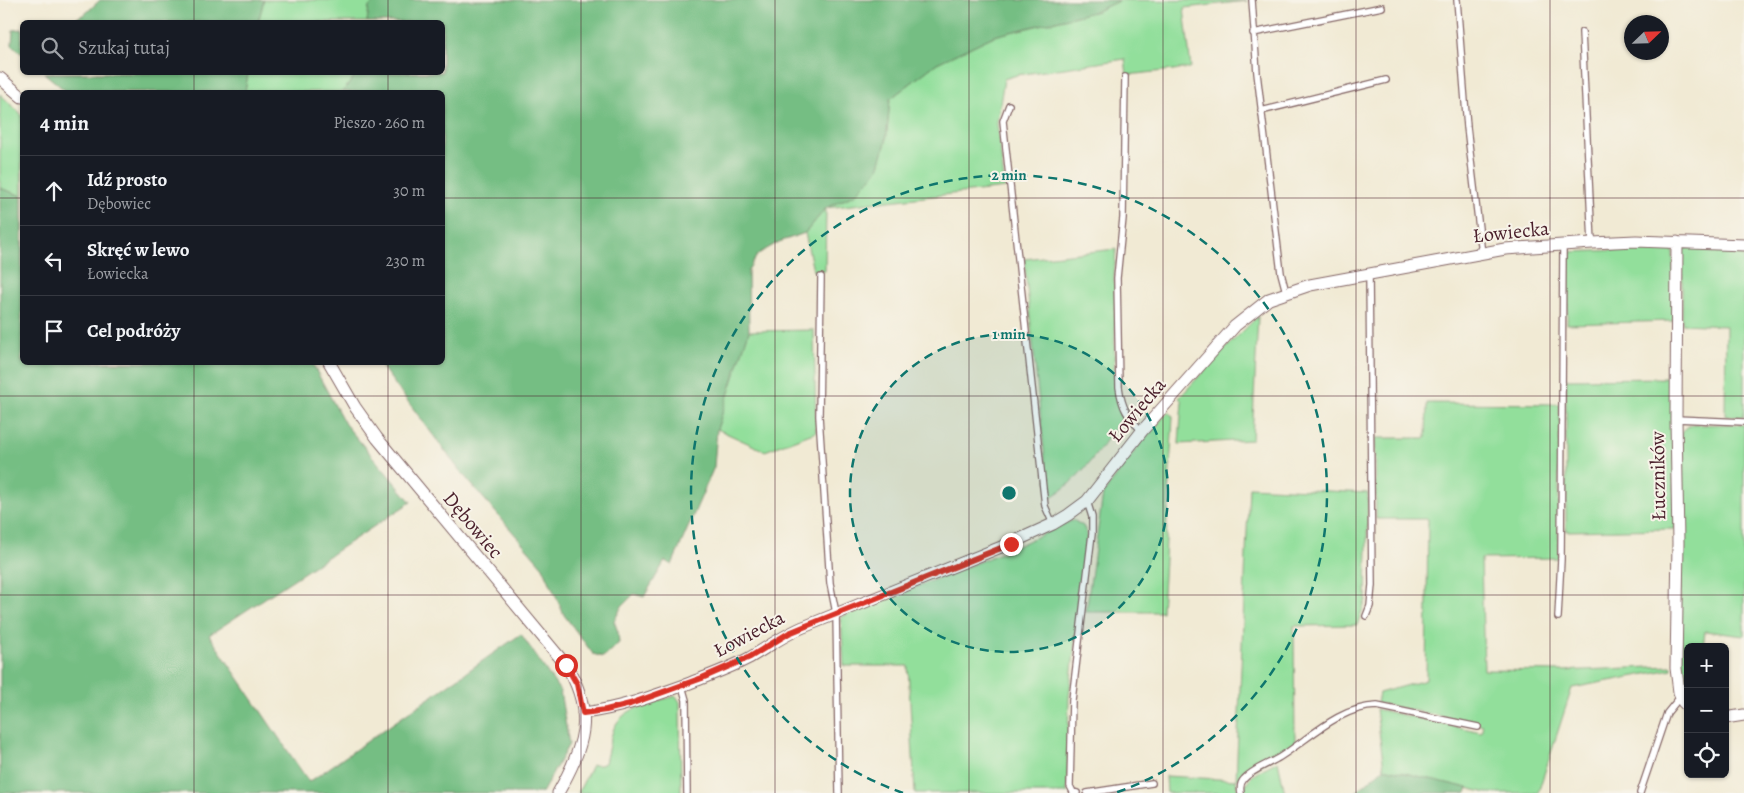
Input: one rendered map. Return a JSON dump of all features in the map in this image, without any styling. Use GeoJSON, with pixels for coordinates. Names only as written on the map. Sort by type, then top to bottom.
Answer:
{"type":"FeatureCollection","features":[{"type":"Feature","properties":{"kind":"street"},"geometry":{"type":"LineString","coordinates":[[0,78],[20,96]]}},
{"type":"Feature","properties":{"kind":"street","name":"Łowiecka"},"geometry":{"type":"LineString","coordinates":[[583,713],[630,704],[682,686],[738,663],[789,633],[1011,544],[1053,524],[1087,500],[1142,431],[1235,326],[1269,299],[1286,292],[1310,285],[1505,250],[1592,243],[1677,242],[1744,245]]}},
{"type":"Feature","properties":{"kind":"street","name":"Łuczników"},"geometry":{"type":"LineString","coordinates":[[1677,242],[1676,419],[1678,543],[1676,668],[1680,697]]}},
{"type":"Feature","properties":{"kind":"street","name":"Dębowiec"},"geometry":{"type":"LineString","coordinates":[[331,365],[354,407],[377,438],[566,665],[577,684],[583,713],[583,736],[577,757],[558,793]]}},
{"type":"Feature","properties":{"kind":"street"},"geometry":{"type":"LineString","coordinates":[[1680,697],[1684,702]]}},
{"type":"Feature","properties":{"kind":"street"},"geometry":{"type":"LineString","coordinates":[[1729,718],[1744,716]]}},
{"type":"Feature","properties":{"kind":"lane"},"geometry":{"type":"LineString","coordinates":[[1252,0],[1253,33],[1261,111],[1281,273],[1286,292]]}},
{"type":"Feature","properties":{"kind":"lane"},"geometry":{"type":"LineString","coordinates":[[1457,0],[1467,127],[1482,254]]}},
{"type":"Feature","properties":{"kind":"lane"},"geometry":{"type":"LineString","coordinates":[[1253,33],[1382,6]]}},
{"type":"Feature","properties":{"kind":"lane"},"geometry":{"type":"LineString","coordinates":[[1582,32],[1592,243]]}},
{"type":"Feature","properties":{"kind":"lane"},"geometry":{"type":"LineString","coordinates":[[1125,76],[1123,218],[1117,278],[1119,387],[1128,417],[1142,431]]}},
{"type":"Feature","properties":{"kind":"lane"},"geometry":{"type":"LineString","coordinates":[[1261,111],[1386,80]]}},
{"type":"Feature","properties":{"kind":"lane"},"geometry":{"type":"LineString","coordinates":[[1009,105],[1003,121],[1045,506],[1053,524]]}},
{"type":"Feature","properties":{"kind":"lane"},"geometry":{"type":"LineString","coordinates":[[1558,618],[1561,559],[1563,246]]}},
{"type":"Feature","properties":{"kind":"lane"},"geometry":{"type":"LineString","coordinates":[[1366,616],[1370,606],[1372,585],[1369,274]]}},
{"type":"Feature","properties":{"kind":"lane"},"geometry":{"type":"LineString","coordinates":[[821,277],[819,416],[830,583],[836,613],[839,793]]}},
{"type":"Feature","properties":{"kind":"lane"},"geometry":{"type":"LineString","coordinates":[[1676,419],[1744,422]]}},
{"type":"Feature","properties":{"kind":"lane"},"geometry":{"type":"LineString","coordinates":[[1076,793],[1073,792],[1070,786],[1072,700],[1092,534],[1092,517],[1087,500]]}},
{"type":"Feature","properties":{"kind":"lane"},"geometry":{"type":"LineString","coordinates":[[682,686],[686,700],[686,793]]}},
{"type":"Feature","properties":{"kind":"lane"},"geometry":{"type":"LineString","coordinates":[[1640,793],[1667,713],[1680,697]]}},
{"type":"Feature","properties":{"kind":"lane"},"geometry":{"type":"LineString","coordinates":[[1241,793],[1242,780],[1250,774],[1278,758],[1333,720],[1354,709],[1365,706],[1377,706],[1478,727]]}},
{"type":"Feature","properties":{"kind":"lane"},"geometry":{"type":"LineString","coordinates":[[1086,793],[1152,783]]}},
{"type":"Feature","properties":{"kind":"green space"},"geometry":{"type":"Polygon","coordinates":[[[100,0],[264,0],[259,20],[74,20],[86,13],[100,0]]]}},
{"type":"Feature","properties":{"kind":"green space"},"geometry":{"type":"Polygon","coordinates":[[[264,0],[376,0],[369,7],[367,20],[259,20],[264,0]]]}},
{"type":"Feature","properties":{"kind":"green space"},"geometry":{"type":"Polygon","coordinates":[[[376,0],[1120,0],[1097,11],[994,36],[937,63],[890,99],[886,142],[878,169],[856,194],[826,208],[805,233],[779,242],[758,254],[748,270],[749,331],[717,429],[714,467],[672,565],[665,561],[644,597],[634,594],[622,606],[614,621],[619,643],[603,657],[593,654],[564,615],[543,567],[460,471],[380,365],[445,365],[445,90],[344,90],[356,75],[445,75],[445,20],[367,20],[369,7],[376,0]]]}},
{"type":"Feature","properties":{"kind":"green space"},"geometry":{"type":"Polygon","coordinates":[[[1120,0],[1247,1],[1184,8],[1191,68],[1127,75],[1125,59],[1017,75],[1004,79],[997,123],[1005,188],[826,208],[856,194],[878,169],[886,142],[890,99],[937,63],[994,36],[1097,11],[1120,0]]]}},
{"type":"Feature","properties":{"kind":"green space"},"geometry":{"type":"Polygon","coordinates":[[[20,29],[20,52],[12,45],[13,30],[20,29]]]}},
{"type":"Feature","properties":{"kind":"green space"},"geometry":{"type":"Polygon","coordinates":[[[46,75],[248,75],[245,90],[65,90],[46,75]]]}},
{"type":"Feature","properties":{"kind":"green space"},"geometry":{"type":"Polygon","coordinates":[[[248,75],[356,75],[344,90],[245,90],[248,75]]]}},
{"type":"Feature","properties":{"kind":"green space"},"geometry":{"type":"Polygon","coordinates":[[[0,94],[20,113],[20,195],[0,188],[0,94]]]}},
{"type":"Feature","properties":{"kind":"green space"},"geometry":{"type":"Polygon","coordinates":[[[0,188],[20,195],[20,365],[313,365],[345,424],[411,502],[209,635],[309,782],[521,634],[560,691],[569,744],[542,793],[0,793],[0,188]]]}},
{"type":"Feature","properties":{"kind":"green space"},"geometry":{"type":"Polygon","coordinates":[[[826,208],[825,271],[813,271],[805,233],[826,208]]]}},
{"type":"Feature","properties":{"kind":"green space"},"geometry":{"type":"Polygon","coordinates":[[[1685,246],[1744,250],[1744,417],[1725,416],[1726,326],[1682,324],[1682,251],[1685,246]]]}},
{"type":"Feature","properties":{"kind":"green space"},"geometry":{"type":"Polygon","coordinates":[[[1673,248],[1674,321],[1567,324],[1568,252],[1673,248]]]}},
{"type":"Feature","properties":{"kind":"green space"},"geometry":{"type":"Polygon","coordinates":[[[1116,249],[1114,365],[1117,398],[1123,417],[1081,472],[1061,491],[1049,498],[1024,259],[1116,249]]]}},
{"type":"Feature","properties":{"kind":"green space"},"geometry":{"type":"Polygon","coordinates":[[[1258,316],[1252,440],[1179,444],[1182,401],[1179,398],[1258,316]]]}},
{"type":"Feature","properties":{"kind":"green space"},"geometry":{"type":"Polygon","coordinates":[[[814,330],[816,432],[765,451],[717,429],[749,331],[814,330]]]}},
{"type":"Feature","properties":{"kind":"green space"},"geometry":{"type":"Polygon","coordinates":[[[1674,378],[1675,529],[1566,531],[1566,379],[1674,378]]]}},
{"type":"Feature","properties":{"kind":"green space"},"geometry":{"type":"Polygon","coordinates":[[[1427,403],[1560,404],[1558,558],[1481,559],[1484,670],[1562,671],[1672,666],[1672,669],[1572,688],[1538,793],[1487,793],[1384,768],[1376,709],[1481,732],[1483,725],[1377,703],[1379,693],[1426,680],[1428,519],[1376,519],[1375,438],[1426,438],[1427,403]]]}},
{"type":"Feature","properties":{"kind":"green space"},"geometry":{"type":"Polygon","coordinates":[[[1168,412],[1173,416],[1162,612],[1086,612],[1103,494],[1140,444],[1168,412]]]}},
{"type":"Feature","properties":{"kind":"green space"},"geometry":{"type":"Polygon","coordinates":[[[1691,425],[1744,425],[1744,636],[1705,631],[1704,643],[1684,643],[1684,694],[1680,685],[1681,433],[1691,425]]]}},
{"type":"Feature","properties":{"kind":"green space"},"geometry":{"type":"Polygon","coordinates":[[[1249,487],[1368,493],[1366,600],[1357,625],[1294,626],[1295,743],[1236,780],[1249,487]]]}},
{"type":"Feature","properties":{"kind":"green space"},"geometry":{"type":"Polygon","coordinates":[[[1073,520],[1083,526],[1087,534],[1069,698],[1067,793],[915,793],[908,666],[844,666],[841,617],[1011,549],[1073,520]]]}},
{"type":"Feature","properties":{"kind":"green space"},"geometry":{"type":"Polygon","coordinates":[[[676,696],[680,702],[681,793],[578,793],[592,765],[605,763],[614,728],[625,715],[641,706],[676,696]]]}},
{"type":"Feature","properties":{"kind":"green space"},"geometry":{"type":"Polygon","coordinates":[[[1278,761],[1285,793],[1245,793],[1245,787],[1251,777],[1278,761]]]}},
{"type":"Feature","properties":{"kind":"green space"},"geometry":{"type":"Polygon","coordinates":[[[1384,768],[1468,788],[1466,793],[1355,793],[1384,768]]]}},
{"type":"Feature","properties":{"kind":"green space"},"geometry":{"type":"Polygon","coordinates":[[[1166,776],[1236,780],[1238,793],[1167,793],[1166,776]]]}},
{"type":"Feature","properties":{"kind":"route"},"geometry":{"type":"LineString","coordinates":[[566,665],[577,684],[583,713],[630,704],[738,663],[774,641],[824,617],[1011,544]]}}]}
